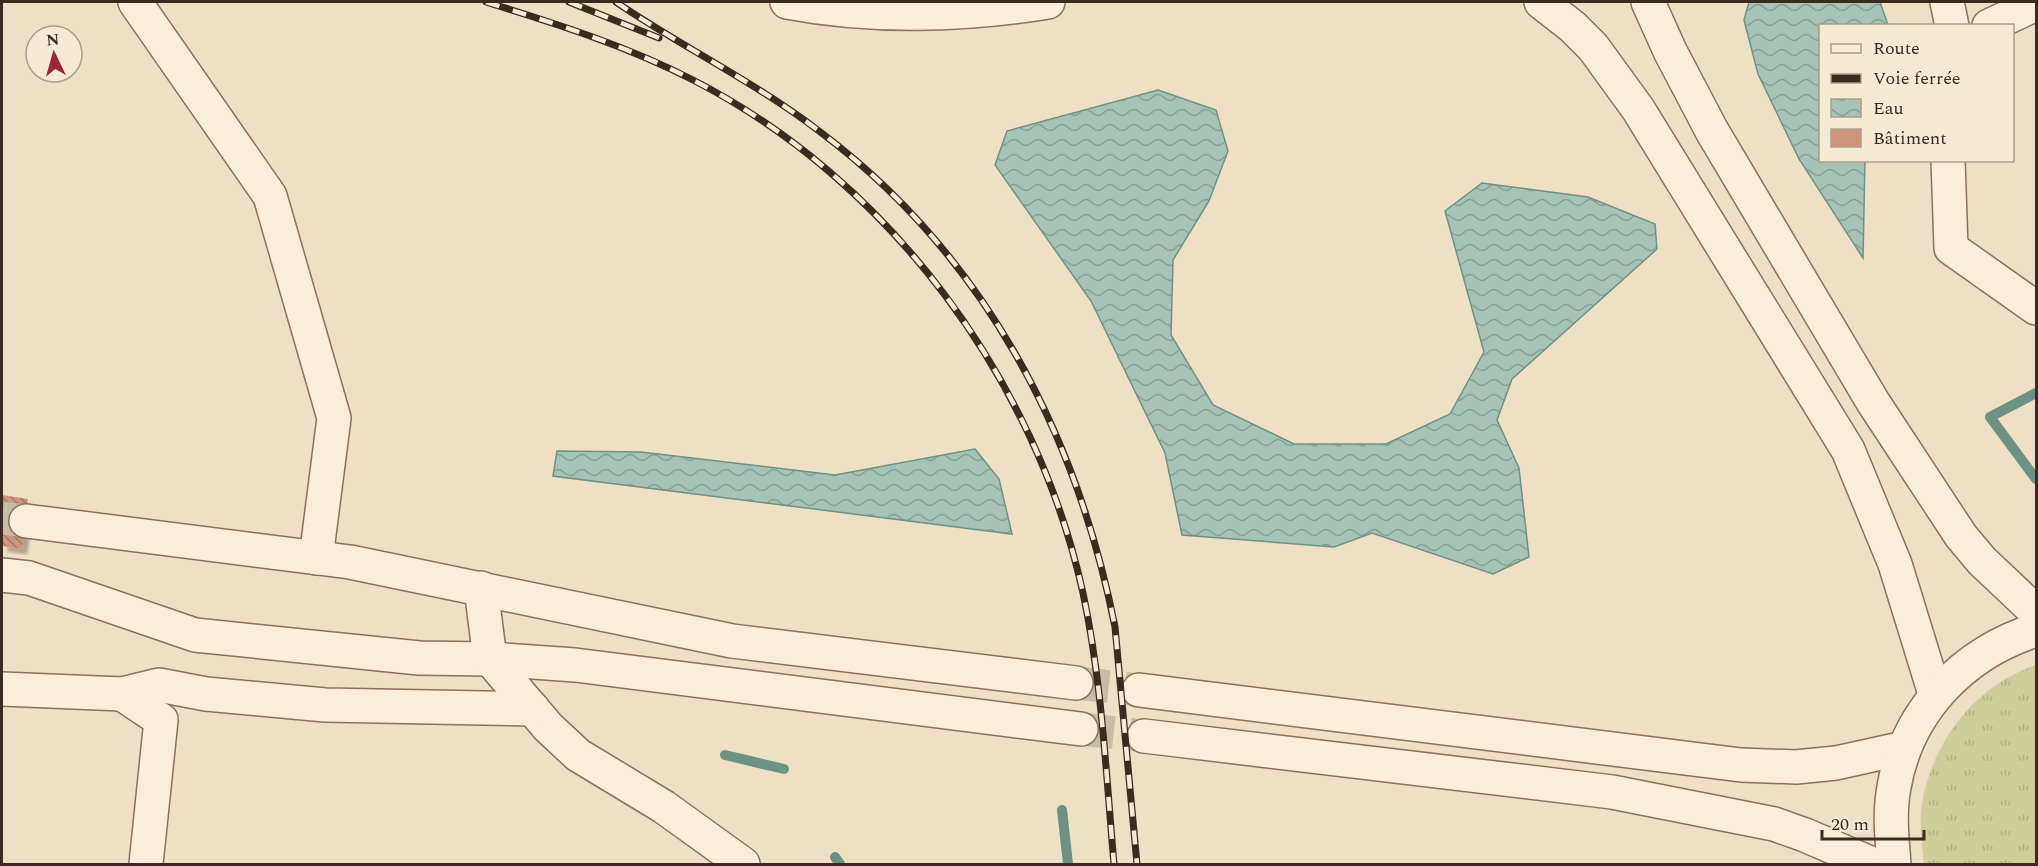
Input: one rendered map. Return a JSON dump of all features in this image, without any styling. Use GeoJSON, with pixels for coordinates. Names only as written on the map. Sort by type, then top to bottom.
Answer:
{"type":"FeatureCollection","features":[{"type":"Feature","properties":{"kind":"street"},"geometry":{"type":"LineString","coordinates":[[135,2],[270,196],[334,418],[316,558]]}},
{"type":"Feature","properties":{"kind":"street"},"geometry":{"type":"LineString","coordinates":[[787,2],[903,13],[1009,7],[1048,2]]}},
{"type":"Feature","properties":{"kind":"street"},"geometry":{"type":"LineString","coordinates":[[1541,2],[1573,27],[1593,47],[1638,109],[1848,450],[1895,564],[1935,694]]}},
{"type":"Feature","properties":{"kind":"street"},"geometry":{"type":"LineString","coordinates":[[1648,2],[1670,51],[1712,131],[1873,402],[1960,536],[1982,561],[2037,612]]}},
{"type":"Feature","properties":{"kind":"street"},"geometry":{"type":"LineString","coordinates":[[1947,2],[1952,24]]}},
{"type":"Feature","properties":{"kind":"street"},"geometry":{"type":"LineString","coordinates":[[1993,24],[2037,4]]}},
{"type":"Feature","properties":{"kind":"street"},"geometry":{"type":"LineString","coordinates":[[1948,162],[1951,249],[2037,308]]}},
{"type":"Feature","properties":{"kind":"street"},"geometry":{"type":"LineString","coordinates":[[26,521],[350,562],[732,641],[1076,683]]}},
{"type":"Feature","properties":{"kind":"street"},"geometry":{"type":"LineString","coordinates":[[2,575],[29,578],[195,635],[419,658],[490,658],[575,665],[1081,729]]}},
{"type":"Feature","properties":{"kind":"street"},"geometry":{"type":"LineString","coordinates":[[481,588],[490,658],[533,709],[578,755],[664,807],[743,864]]}},
{"type":"Feature","properties":{"kind":"street"},"geometry":{"type":"LineString","coordinates":[[1894,864],[1892,809],[1894,787],[1904,748],[1919,717],[1935,694],[1968,666],[2016,636],[2037,630]]}},
{"type":"Feature","properties":{"kind":"street"},"geometry":{"type":"LineString","coordinates":[[2,689],[122,694],[159,685],[206,694],[325,705],[533,709]]}},
{"type":"Feature","properties":{"kind":"street"},"geometry":{"type":"LineString","coordinates":[[1139,690],[1741,765],[1796,767],[1836,763],[1904,748]]}},
{"type":"Feature","properties":{"kind":"street"},"geometry":{"type":"LineString","coordinates":[[122,694],[160,720],[146,864]]}},
{"type":"Feature","properties":{"kind":"street"},"geometry":{"type":"LineString","coordinates":[[1144,735],[1612,792],[1774,824],[1872,864]]}},
{"type":"Feature","properties":{"kind":"green space"},"geometry":{"type":"Polygon","coordinates":[[[2036,665],[2036,864],[1924,864],[1922,804],[1935,759],[1946,738],[1976,701],[1994,686],[2036,665]]]}},
{"type":"Feature","properties":{"kind":"water"},"geometry":{"type":"Polygon","coordinates":[[[1749,2],[1880,2],[1888,24],[1819,24],[1819,162],[1865,162],[1863,258],[1799,159],[1758,74],[1744,20],[1749,2]]]}},
{"type":"Feature","properties":{"kind":"water"},"geometry":{"type":"Polygon","coordinates":[[[1158,90],[1216,110],[1228,151],[1209,201],[1173,260],[1171,335],[1213,405],[1294,444],[1386,444],[1450,414],[1484,352],[1445,211],[1482,183],[1588,197],[1655,224],[1657,249],[1512,379],[1497,420],[1519,468],[1529,557],[1493,574],[1372,533],[1334,547],[1182,535],[1165,453],[1091,301],[995,165],[1007,131],[1158,90]]]}},
{"type":"Feature","properties":{"kind":"water"},"geometry":{"type":"Polygon","coordinates":[[[975,449],[999,479],[1012,534],[553,476],[557,451],[641,452],[835,475],[975,449]]]}},
{"type":"Feature","properties":{"kind":"building"},"geometry":{"type":"Polygon","coordinates":[[[2,495],[28,499],[22,549],[2,546],[2,495]]]}},
{"type":"Feature","properties":{"kind":"waterway"},"geometry":{"type":"LineString","coordinates":[[2036,393],[1990,417],[2036,479]]}},
{"type":"Feature","properties":{"kind":"waterway"},"geometry":{"type":"LineString","coordinates":[[725,755],[784,769]]}},
{"type":"Feature","properties":{"kind":"waterway"},"geometry":{"type":"LineString","coordinates":[[1062,810],[1068,864]]}},
{"type":"Feature","properties":{"kind":"waterway"},"geometry":{"type":"LineString","coordinates":[[835,857],[840,864]]}},
{"type":"Feature","properties":{"kind":"tunnel"},"geometry":{"type":"LineString","coordinates":[[2,518],[26,521]]}},
{"type":"Feature","properties":{"kind":"tunnel"},"geometry":{"type":"LineString","coordinates":[[1076,683],[1139,690]]}},
{"type":"Feature","properties":{"kind":"tunnel"},"geometry":{"type":"LineString","coordinates":[[1081,729],[1144,736]]}},
{"type":"Feature","properties":{"kind":"railway"},"geometry":{"type":"LineString","coordinates":[[486,2],[565,27],[643,57],[693,80],[764,122],[830,172],[890,230],[944,294],[991,363],[1030,437],[1061,514],[1083,593],[1095,660],[1114,864]]}},
{"type":"Feature","properties":{"kind":"railway"},"geometry":{"type":"LineString","coordinates":[[569,2],[659,38]]}},
{"type":"Feature","properties":{"kind":"railway"},"geometry":{"type":"LineString","coordinates":[[616,2],[795,113],[877,179],[929,232],[974,290],[1014,351],[1047,416],[1075,484],[1098,554],[1115,627],[1137,864]]}}]}
